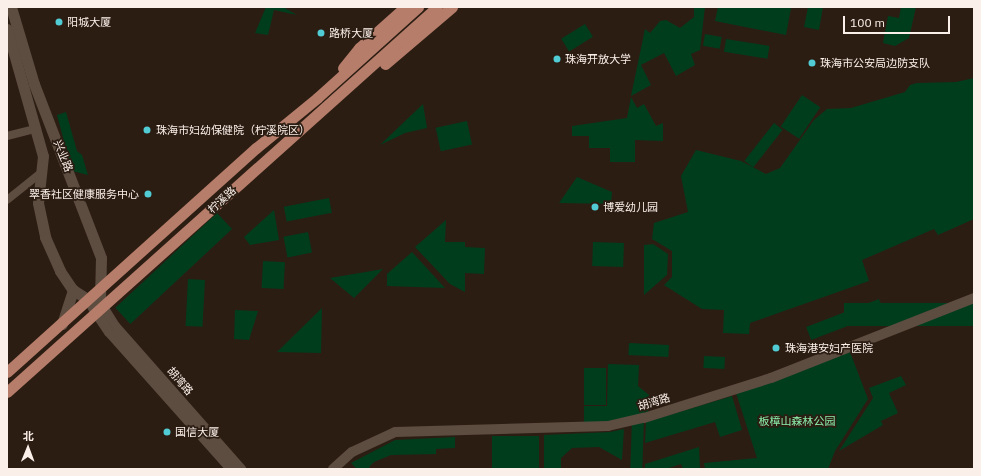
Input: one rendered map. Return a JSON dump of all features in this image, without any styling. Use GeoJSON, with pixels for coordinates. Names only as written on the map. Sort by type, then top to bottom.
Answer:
{"type":"FeatureCollection","features":[{"type":"Feature","properties":{"kind":"main road","name":"兴业路"},"geometry":{"type":"LineString","coordinates":[[11,7],[34,84],[101,258],[103,269],[100,290],[100,310]]}},
{"type":"Feature","properties":{"kind":"main road"},"geometry":{"type":"LineString","coordinates":[[317,98],[359,48],[405,7]]}},
{"type":"Feature","properties":{"kind":"main road","name":"柠溪路"},"geometry":{"type":"LineString","coordinates":[[7,372],[89,300],[256,148],[317,98],[418,7]]}},
{"type":"Feature","properties":{"kind":"main road","name":"柠溪路"},"geometry":{"type":"LineString","coordinates":[[7,392],[332,104],[437,7]]}},
{"type":"Feature","properties":{"kind":"main road"},"geometry":{"type":"LineString","coordinates":[[332,104],[360,85],[452,7]]}},
{"type":"Feature","properties":{"kind":"main road","name":"兴业路"},"geometry":{"type":"LineString","coordinates":[[7,29],[43,156],[38,203],[45,237],[60,271],[73,290],[89,300],[100,310]]}},
{"type":"Feature","properties":{"kind":"main road"},"geometry":{"type":"LineString","coordinates":[[162,234],[172,245]]}},
{"type":"Feature","properties":{"kind":"main road"},"geometry":{"type":"LineString","coordinates":[[103,269],[113,270],[137,256]]}},
{"type":"Feature","properties":{"kind":"main road"},"geometry":{"type":"LineString","coordinates":[[62,324],[73,290]]}},
{"type":"Feature","properties":{"kind":"main road"},"geometry":{"type":"LineString","coordinates":[[23,358],[32,369]]}},
{"type":"Feature","properties":{"kind":"street"},"geometry":{"type":"LineString","coordinates":[[7,136],[36,129]]}},
{"type":"Feature","properties":{"kind":"street"},"geometry":{"type":"LineString","coordinates":[[7,200],[42,172]]}},
{"type":"Feature","properties":{"kind":"street","name":"胡湾路"},"geometry":{"type":"LineString","coordinates":[[333,469],[352,452],[395,432],[608,426],[644,418],[771,378],[974,298]]}},
{"type":"Feature","properties":{"kind":"street","name":"胡湾路"},"geometry":{"type":"LineString","coordinates":[[100,310],[109,332],[231,469]]}},
{"type":"Feature","properties":{"kind":"street","name":"胡湾路"},"geometry":{"type":"LineString","coordinates":[[100,310],[241,469]]}},
{"type":"Feature","properties":{"kind":"green space"},"geometry":{"type":"Polygon","coordinates":[[[266,7],[283,7],[297,15],[274,10],[268,35],[255,33],[266,7]]]}},
{"type":"Feature","properties":{"kind":"green space"},"geometry":{"type":"Polygon","coordinates":[[[694,7],[705,7],[700,50],[691,54],[695,65],[676,76],[664,53],[641,65],[651,85],[631,96],[645,29],[650,33],[660,21],[666,20],[680,28],[694,17],[694,7]]]}},
{"type":"Feature","properties":{"kind":"green space"},"geometry":{"type":"Polygon","coordinates":[[[718,7],[791,8],[786,35],[715,21],[718,7]]]}},
{"type":"Feature","properties":{"kind":"green space"},"geometry":{"type":"Polygon","coordinates":[[[808,7],[823,7],[819,30],[804,27],[808,7]]]}},
{"type":"Feature","properties":{"kind":"green space"},"geometry":{"type":"Polygon","coordinates":[[[901,7],[916,7],[909,38],[895,46],[883,43],[888,16],[899,18],[901,7]]]}},
{"type":"Feature","properties":{"kind":"green space"},"geometry":{"type":"Polygon","coordinates":[[[585,24],[593,37],[569,52],[561,39],[585,24]]]}},
{"type":"Feature","properties":{"kind":"green space"},"geometry":{"type":"Polygon","coordinates":[[[705,34],[722,37],[720,49],[703,46],[705,34]]]}},
{"type":"Feature","properties":{"kind":"green space"},"geometry":{"type":"Polygon","coordinates":[[[726,39],[769,46],[767,59],[724,52],[726,39]]]}},
{"type":"Feature","properties":{"kind":"green space"},"geometry":{"type":"Polygon","coordinates":[[[974,78],[974,219],[938,235],[934,229],[862,260],[869,281],[750,323],[749,334],[723,333],[724,310],[702,309],[664,285],[672,277],[672,251],[652,239],[654,223],[688,212],[681,176],[696,150],[741,161],[766,174],[780,168],[814,120],[827,109],[851,108],[905,92],[910,85],[917,83],[956,82],[974,78]]]}},
{"type":"Feature","properties":{"kind":"green space"},"geometry":{"type":"Polygon","coordinates":[[[802,95],[820,107],[799,139],[781,127],[802,95]]]}},
{"type":"Feature","properties":{"kind":"green space"},"geometry":{"type":"Polygon","coordinates":[[[631,97],[637,108],[644,104],[656,126],[663,123],[663,141],[635,140],[635,162],[610,162],[610,148],[589,148],[589,136],[572,136],[572,126],[627,118],[631,97]]]}},
{"type":"Feature","properties":{"kind":"green space"},"geometry":{"type":"Polygon","coordinates":[[[423,104],[427,128],[405,133],[380,145],[423,104]]]}},
{"type":"Feature","properties":{"kind":"green space"},"geometry":{"type":"Polygon","coordinates":[[[66,112],[77,151],[82,155],[88,175],[72,171],[57,115],[66,112]]]}},
{"type":"Feature","properties":{"kind":"green space"},"geometry":{"type":"Polygon","coordinates":[[[467,121],[472,144],[441,151],[436,128],[467,121]]]}},
{"type":"Feature","properties":{"kind":"green space"},"geometry":{"type":"Polygon","coordinates":[[[774,123],[783,130],[753,168],[744,161],[774,123]]]}},
{"type":"Feature","properties":{"kind":"green space"},"geometry":{"type":"Polygon","coordinates":[[[577,177],[612,192],[611,204],[559,203],[577,177]]]}},
{"type":"Feature","properties":{"kind":"green space"},"geometry":{"type":"Polygon","coordinates":[[[329,198],[332,213],[287,222],[284,207],[329,198]]]}},
{"type":"Feature","properties":{"kind":"green space"},"geometry":{"type":"Polygon","coordinates":[[[274,210],[279,240],[250,245],[244,237],[274,210]]]}},
{"type":"Feature","properties":{"kind":"green space"},"geometry":{"type":"Polygon","coordinates":[[[217,213],[232,229],[130,324],[115,308],[217,213]]]}},
{"type":"Feature","properties":{"kind":"green space"},"geometry":{"type":"Polygon","coordinates":[[[446,220],[445,242],[465,242],[465,247],[485,248],[484,274],[465,273],[465,292],[450,284],[415,247],[446,220]]]}},
{"type":"Feature","properties":{"kind":"green space"},"geometry":{"type":"Polygon","coordinates":[[[308,232],[312,253],[287,257],[283,237],[308,232]]]}},
{"type":"Feature","properties":{"kind":"green space"},"geometry":{"type":"Polygon","coordinates":[[[593,242],[624,243],[623,267],[592,266],[593,242]]]}},
{"type":"Feature","properties":{"kind":"green space"},"geometry":{"type":"Polygon","coordinates":[[[653,244],[668,254],[667,275],[644,295],[644,245],[653,244]]]}},
{"type":"Feature","properties":{"kind":"green space"},"geometry":{"type":"Polygon","coordinates":[[[412,252],[445,288],[387,286],[387,274],[412,252]]]}},
{"type":"Feature","properties":{"kind":"green space"},"geometry":{"type":"Polygon","coordinates":[[[263,261],[285,262],[284,289],[262,288],[263,261]]]}},
{"type":"Feature","properties":{"kind":"green space"},"geometry":{"type":"Polygon","coordinates":[[[383,269],[354,298],[330,278],[383,269]]]}},
{"type":"Feature","properties":{"kind":"green space"},"geometry":{"type":"Polygon","coordinates":[[[188,279],[205,280],[203,327],[186,326],[188,279]]]}},
{"type":"Feature","properties":{"kind":"green space"},"geometry":{"type":"Polygon","coordinates":[[[879,299],[884,312],[811,340],[806,327],[879,299]]]}},
{"type":"Feature","properties":{"kind":"green space"},"geometry":{"type":"Polygon","coordinates":[[[844,303],[974,303],[974,326],[844,326],[844,303]]]}},
{"type":"Feature","properties":{"kind":"green space"},"geometry":{"type":"Polygon","coordinates":[[[322,308],[321,353],[277,352],[322,308]]]}},
{"type":"Feature","properties":{"kind":"green space"},"geometry":{"type":"Polygon","coordinates":[[[235,310],[258,311],[249,340],[234,339],[235,310]]]}},
{"type":"Feature","properties":{"kind":"green space"},"geometry":{"type":"Polygon","coordinates":[[[629,343],[669,345],[668,357],[628,355],[629,343]]]}},
{"type":"Feature","properties":{"kind":"green space","name":"板樟山森林公园"},"geometry":{"type":"Polygon","coordinates":[[[850,352],[868,399],[835,451],[828,469],[705,469],[704,463],[757,458],[736,393],[850,352]]]}},
{"type":"Feature","properties":{"kind":"green space"},"geometry":{"type":"Polygon","coordinates":[[[704,356],[725,357],[724,369],[703,368],[704,356]]]}},
{"type":"Feature","properties":{"kind":"green space"},"geometry":{"type":"Polygon","coordinates":[[[608,364],[639,365],[638,386],[649,395],[648,415],[584,425],[584,406],[607,406],[608,364]]]}},
{"type":"Feature","properties":{"kind":"green space"},"geometry":{"type":"Polygon","coordinates":[[[584,368],[606,368],[606,405],[584,405],[584,368]]]}},
{"type":"Feature","properties":{"kind":"green space"},"geometry":{"type":"Polygon","coordinates":[[[901,376],[906,385],[889,393],[898,413],[881,421],[883,425],[839,451],[873,398],[869,388],[901,376]]]}},
{"type":"Feature","properties":{"kind":"green space"},"geometry":{"type":"Polygon","coordinates":[[[732,396],[742,430],[720,437],[715,422],[645,443],[646,422],[732,396]]]}},
{"type":"Feature","properties":{"kind":"green space"},"geometry":{"type":"Polygon","coordinates":[[[632,420],[644,420],[642,469],[630,469],[632,420]]]}},
{"type":"Feature","properties":{"kind":"green space"},"geometry":{"type":"Polygon","coordinates":[[[624,429],[622,460],[599,447],[572,448],[561,458],[561,469],[544,469],[544,435],[610,432],[624,429]]]}},
{"type":"Feature","properties":{"kind":"green space"},"geometry":{"type":"Polygon","coordinates":[[[492,436],[539,436],[539,468],[492,468],[492,436]]]}},
{"type":"Feature","properties":{"kind":"green space"},"geometry":{"type":"Polygon","coordinates":[[[455,437],[455,448],[436,449],[436,454],[391,455],[374,462],[369,467],[371,469],[357,469],[351,463],[395,440],[455,437]]]}},
{"type":"Feature","properties":{"kind":"green space"},"geometry":{"type":"Polygon","coordinates":[[[699,447],[700,469],[683,469],[681,464],[666,469],[645,469],[645,464],[699,447]]]}},
{"type":"Feature","properties":{"kind":"place","name":"阳城大厦"},"geometry":{"type":"Point","coordinates":[59,22]}},
{"type":"Feature","properties":{"kind":"place","name":"路桥大厦"},"geometry":{"type":"Point","coordinates":[321,33]}},
{"type":"Feature","properties":{"kind":"place","name":"珠海开放大学"},"geometry":{"type":"Point","coordinates":[557,59]}},
{"type":"Feature","properties":{"kind":"place","name":"珠海市公安局边防支队"},"geometry":{"type":"Point","coordinates":[812,63]}},
{"type":"Feature","properties":{"kind":"place","name":"珠海市妇幼保健院（柠溪院区）"},"geometry":{"type":"Point","coordinates":[147,130]}},
{"type":"Feature","properties":{"kind":"place","name":"翠香社区健康服务中心"},"geometry":{"type":"Point","coordinates":[148,194]}},
{"type":"Feature","properties":{"kind":"place","name":"博爱幼儿园"},"geometry":{"type":"Point","coordinates":[595,207]}},
{"type":"Feature","properties":{"kind":"place","name":"珠海港安妇产医院"},"geometry":{"type":"Point","coordinates":[776,348]}},
{"type":"Feature","properties":{"kind":"place","name":"国信大厦"},"geometry":{"type":"Point","coordinates":[167,432]}}]}
